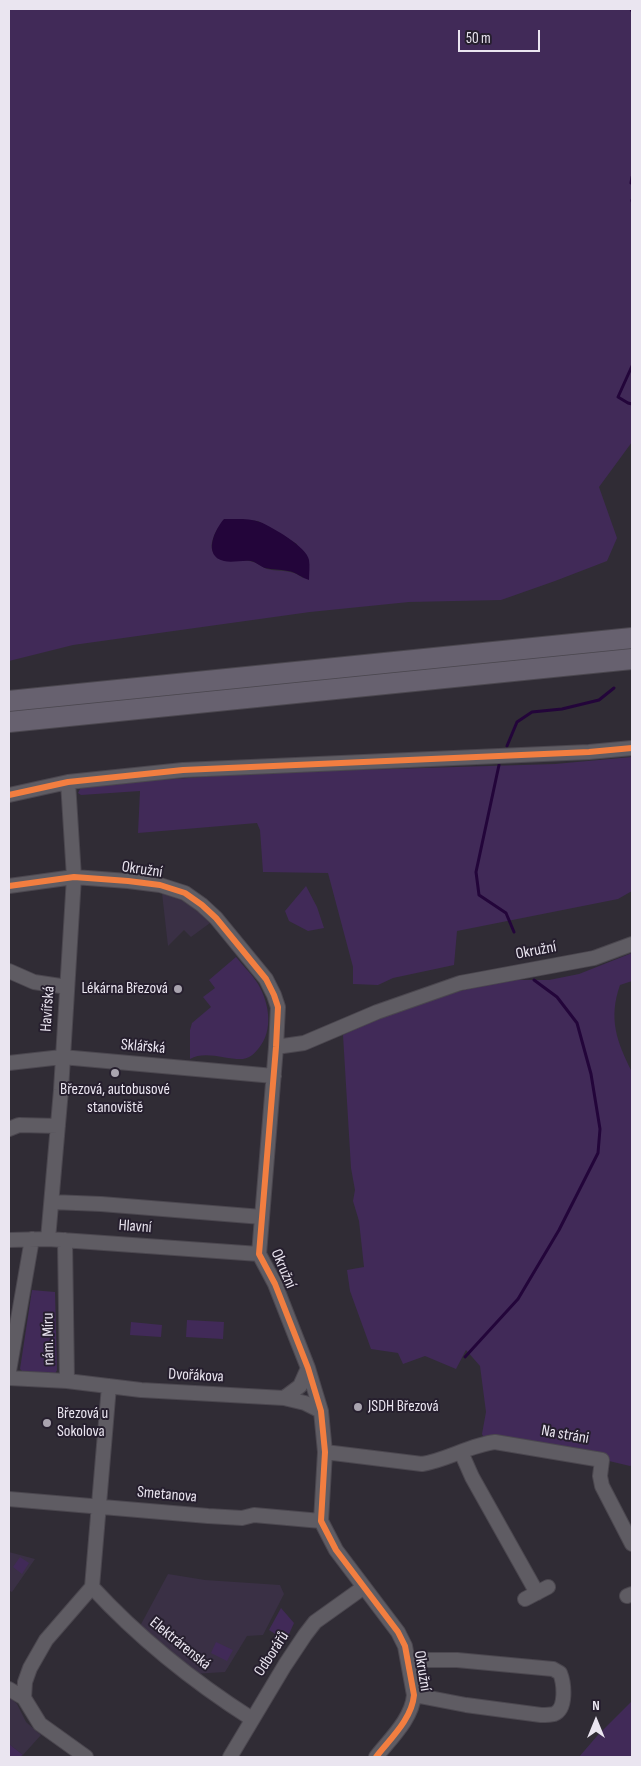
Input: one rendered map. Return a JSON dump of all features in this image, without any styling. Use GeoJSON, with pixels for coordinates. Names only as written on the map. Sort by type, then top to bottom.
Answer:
{"type":"FeatureCollection","features":[{"type":"Feature","properties":{"kind":"highway"},"geometry":{"type":"LineString","coordinates":[[9,702],[632,638]]}},
{"type":"Feature","properties":{"kind":"highway"},"geometry":{"type":"LineString","coordinates":[[9,722],[632,659]]}},
{"type":"Feature","properties":{"kind":"street"},"geometry":{"type":"LineString","coordinates":[[9,794],[68,782],[183,770],[589,752],[632,748]]}},
{"type":"Feature","properties":{"kind":"street","name":"Havířská"},"geometry":{"type":"LineString","coordinates":[[48,1239],[58,1126],[74,877],[68,782]]}},
{"type":"Feature","properties":{"kind":"street","name":"Okružní"},"geometry":{"type":"LineString","coordinates":[[9,886],[74,877],[128,881],[160,886],[185,894],[202,905],[216,918],[266,979],[274,995],[278,1007],[276,1047],[259,1254],[275,1284],[308,1368],[321,1411],[325,1452],[322,1521],[336,1550],[398,1632],[405,1646],[414,1695],[412,1707],[376,1757]]}},
{"type":"Feature","properties":{"kind":"street","name":"Okružní"},"geometry":{"type":"LineString","coordinates":[[276,1047],[304,1044],[377,1012],[460,983],[594,958],[632,944]]}},
{"type":"Feature","properties":{"kind":"street"},"geometry":{"type":"LineString","coordinates":[[9,971],[34,982],[67,987]]}},
{"type":"Feature","properties":{"kind":"street","name":"Sklářská"},"geometry":{"type":"LineString","coordinates":[[9,1063],[62,1057],[274,1076]]}},
{"type":"Feature","properties":{"kind":"street"},"geometry":{"type":"LineString","coordinates":[[9,1129],[19,1125],[58,1126]]}},
{"type":"Feature","properties":{"kind":"street"},"geometry":{"type":"LineString","coordinates":[[52,1202],[262,1217]]}},
{"type":"Feature","properties":{"kind":"street","name":"nám. Míru"},"geometry":{"type":"LineString","coordinates":[[9,1371],[32,1239]]}},
{"type":"Feature","properties":{"kind":"street","name":"Hlavní"},"geometry":{"type":"LineString","coordinates":[[9,1240],[48,1239],[259,1254]]}},
{"type":"Feature","properties":{"kind":"street","name":"nám. Míru"},"geometry":{"type":"LineString","coordinates":[[9,1378],[67,1381],[65,1240]]}},
{"type":"Feature","properties":{"kind":"street"},"geometry":{"type":"LineString","coordinates":[[284,1398],[300,1386],[308,1368]]}},
{"type":"Feature","properties":{"kind":"street","name":"Dvořákova"},"geometry":{"type":"LineString","coordinates":[[67,1381],[141,1390],[284,1398],[305,1403],[321,1411]]}},
{"type":"Feature","properties":{"kind":"street"},"geometry":{"type":"LineString","coordinates":[[24,1698],[25,1682],[30,1668],[46,1640],[92,1587],[110,1386]]}},
{"type":"Feature","properties":{"kind":"street","name":"Na stráni"},"geometry":{"type":"LineString","coordinates":[[325,1452],[422,1464],[435,1462],[485,1443],[495,1442],[602,1460],[600,1476],[602,1486],[632,1544]]}},
{"type":"Feature","properties":{"kind":"street"},"geometry":{"type":"LineString","coordinates":[[461,1452],[472,1477],[536,1593]]}},
{"type":"Feature","properties":{"kind":"street","name":"Smetanova"},"geometry":{"type":"LineString","coordinates":[[9,1499],[242,1518],[254,1515],[322,1521]]}},
{"type":"Feature","properties":{"kind":"street","name":"Elektrárenská"},"geometry":{"type":"LineString","coordinates":[[92,1587],[115,1612],[177,1665],[215,1695],[252,1719]]}},
{"type":"Feature","properties":{"kind":"street","name":"Odborářů"},"geometry":{"type":"LineString","coordinates":[[230,1757],[284,1665],[315,1622],[364,1587]]}},
{"type":"Feature","properties":{"kind":"street","name":"Okružní"},"geometry":{"type":"LineString","coordinates":[[408,1660],[458,1660],[554,1669],[560,1672],[563,1686],[561,1706],[558,1711],[554,1714],[541,1716],[414,1695]]}},
{"type":"Feature","properties":{"kind":"street"},"geometry":{"type":"LineString","coordinates":[[9,1689],[24,1698],[40,1724],[86,1757]]}},
{"type":"Feature","properties":{"kind":"shaded area"},"geometry":{"type":"Polygon","coordinates":[[[9,9],[632,9],[632,442],[599,487],[617,538],[607,561],[501,600],[409,602],[310,612],[73,645],[9,661],[9,9]],[[234,519],[223,524],[216,531],[212,541],[214,553],[222,560],[257,563],[267,569],[290,572],[303,578],[297,544],[258,521],[234,519]]]}},
{"type":"Feature","properties":{"kind":"shaded area"},"geometry":{"type":"Polygon","coordinates":[[[224,519],[260,522],[288,538],[307,555],[309,560],[309,580],[285,570],[265,568],[251,561],[227,562],[217,558],[213,554],[212,542],[217,529],[224,519]]]}},
{"type":"Feature","properties":{"kind":"shaded area"},"geometry":{"type":"Polygon","coordinates":[[[632,757],[632,891],[618,899],[457,931],[454,965],[393,978],[378,985],[353,984],[353,967],[328,873],[263,872],[260,830],[257,823],[138,833],[140,791],[81,795],[78,793],[81,787],[89,785],[259,773],[555,764],[632,757]]]}},
{"type":"Feature","properties":{"kind":"shaded area"},"geometry":{"type":"Polygon","coordinates":[[[306,886],[317,907],[324,928],[308,931],[289,921],[285,911],[306,886]]]}},
{"type":"Feature","properties":{"kind":"shaded area"},"geometry":{"type":"Polygon","coordinates":[[[162,893],[180,899],[199,912],[210,923],[191,937],[184,930],[168,946],[162,893]]]}},
{"type":"Feature","properties":{"kind":"shaded area"},"geometry":{"type":"Polygon","coordinates":[[[632,953],[632,981],[620,985],[615,1009],[618,1040],[632,1072],[632,1465],[630,1466],[609,1461],[609,1458],[500,1436],[484,1438],[482,1434],[486,1412],[480,1366],[466,1350],[456,1369],[425,1356],[403,1364],[398,1353],[371,1349],[350,1291],[347,1270],[364,1267],[359,1221],[353,1201],[355,1190],[351,1168],[343,1035],[388,1014],[460,991],[516,980],[549,980],[579,974],[632,953]]]}},
{"type":"Feature","properties":{"kind":"shaded area"},"geometry":{"type":"Polygon","coordinates":[[[236,957],[254,978],[264,996],[268,1013],[265,1038],[256,1052],[243,1059],[202,1055],[190,1059],[190,1030],[192,1023],[211,1007],[203,997],[215,988],[209,980],[236,957]]]}},
{"type":"Feature","properties":{"kind":"shaded area"},"geometry":{"type":"Polygon","coordinates":[[[32,1290],[55,1292],[57,1370],[55,1374],[23,1372],[20,1369],[32,1290]]]}},
{"type":"Feature","properties":{"kind":"shaded area"},"geometry":{"type":"Polygon","coordinates":[[[187,1320],[224,1322],[223,1339],[186,1337],[187,1320]]]}},
{"type":"Feature","properties":{"kind":"shaded area"},"geometry":{"type":"Polygon","coordinates":[[[131,1322],[162,1325],[161,1337],[130,1335],[131,1322]]]}},
{"type":"Feature","properties":{"kind":"shaded area"},"geometry":{"type":"Polygon","coordinates":[[[9,1552],[35,1559],[12,1592],[9,1592],[9,1552]]]}},
{"type":"Feature","properties":{"kind":"shaded area"},"geometry":{"type":"Polygon","coordinates":[[[20,1557],[29,1563],[22,1574],[13,1567],[20,1557]]]}},
{"type":"Feature","properties":{"kind":"shaded area"},"geometry":{"type":"Polygon","coordinates":[[[168,1574],[205,1580],[280,1585],[284,1594],[263,1635],[247,1636],[225,1672],[193,1674],[139,1628],[168,1574]]]}},
{"type":"Feature","properties":{"kind":"shaded area"},"geometry":{"type":"Polygon","coordinates":[[[281,1608],[294,1623],[286,1641],[269,1630],[281,1608]]]}},
{"type":"Feature","properties":{"kind":"shaded area"},"geometry":{"type":"Polygon","coordinates":[[[216,1642],[233,1650],[227,1661],[211,1653],[216,1642]]]}},
{"type":"Feature","properties":{"kind":"shaded area"},"geometry":{"type":"Polygon","coordinates":[[[9,1696],[17,1704],[26,1722],[41,1735],[23,1755],[9,1744],[9,1696]]]}},
{"type":"Feature","properties":{"kind":"shaded area"},"geometry":{"type":"Polygon","coordinates":[[[632,1701],[632,1757],[579,1757],[597,1736],[632,1701]]]}},
{"type":"Feature","properties":{"kind":"shaded area"},"geometry":{"type":"Polygon","coordinates":[[[9,1744],[23,1755],[9,1757],[9,1744]]]}},
{"type":"Feature","properties":{"kind":"waterway"},"geometry":{"type":"LineString","coordinates":[[631,183],[632,177]]}},
{"type":"Feature","properties":{"kind":"waterway"},"geometry":{"type":"LineString","coordinates":[[632,366],[618,397],[632,404]]}},
{"type":"Feature","properties":{"kind":"waterway"},"geometry":{"type":"LineString","coordinates":[[507,746],[517,722],[532,712],[562,709],[599,700],[614,688]]}},
{"type":"Feature","properties":{"kind":"waterway"},"geometry":{"type":"LineString","coordinates":[[499,765],[476,872],[479,895],[506,913],[514,932]]}},
{"type":"Feature","properties":{"kind":"waterway"},"geometry":{"type":"LineString","coordinates":[[465,1357],[518,1299],[559,1230],[598,1153],[600,1129],[591,1074],[577,1023],[557,997],[534,980]]}},
{"type":"Feature","properties":{"kind":"cycle path"},"geometry":{"type":"LineString","coordinates":[[9,795],[68,782],[183,770],[589,752],[632,748]]}},
{"type":"Feature","properties":{"kind":"cycle path"},"geometry":{"type":"LineString","coordinates":[[9,886],[74,877],[160,885],[185,893],[216,918],[266,979],[274,995],[278,1007],[276,1047],[259,1254],[275,1284],[308,1368],[321,1411],[325,1452],[321,1521],[336,1550],[398,1632],[405,1646],[414,1695],[412,1704],[400,1728],[376,1757]]}},
{"type":"Feature","properties":{"kind":"place","name":"Lékárna Březová"},"geometry":{"type":"Point","coordinates":[178,989]}},
{"type":"Feature","properties":{"kind":"place","name":"Březová, autobusové stanoviště"},"geometry":{"type":"Point","coordinates":[115,1073]}},
{"type":"Feature","properties":{"kind":"place","name":"JSDH Březová"},"geometry":{"type":"Point","coordinates":[358,1407]}},
{"type":"Feature","properties":{"kind":"place","name":"Březová u Sokolova"},"geometry":{"type":"Point","coordinates":[47,1423]}}]}
